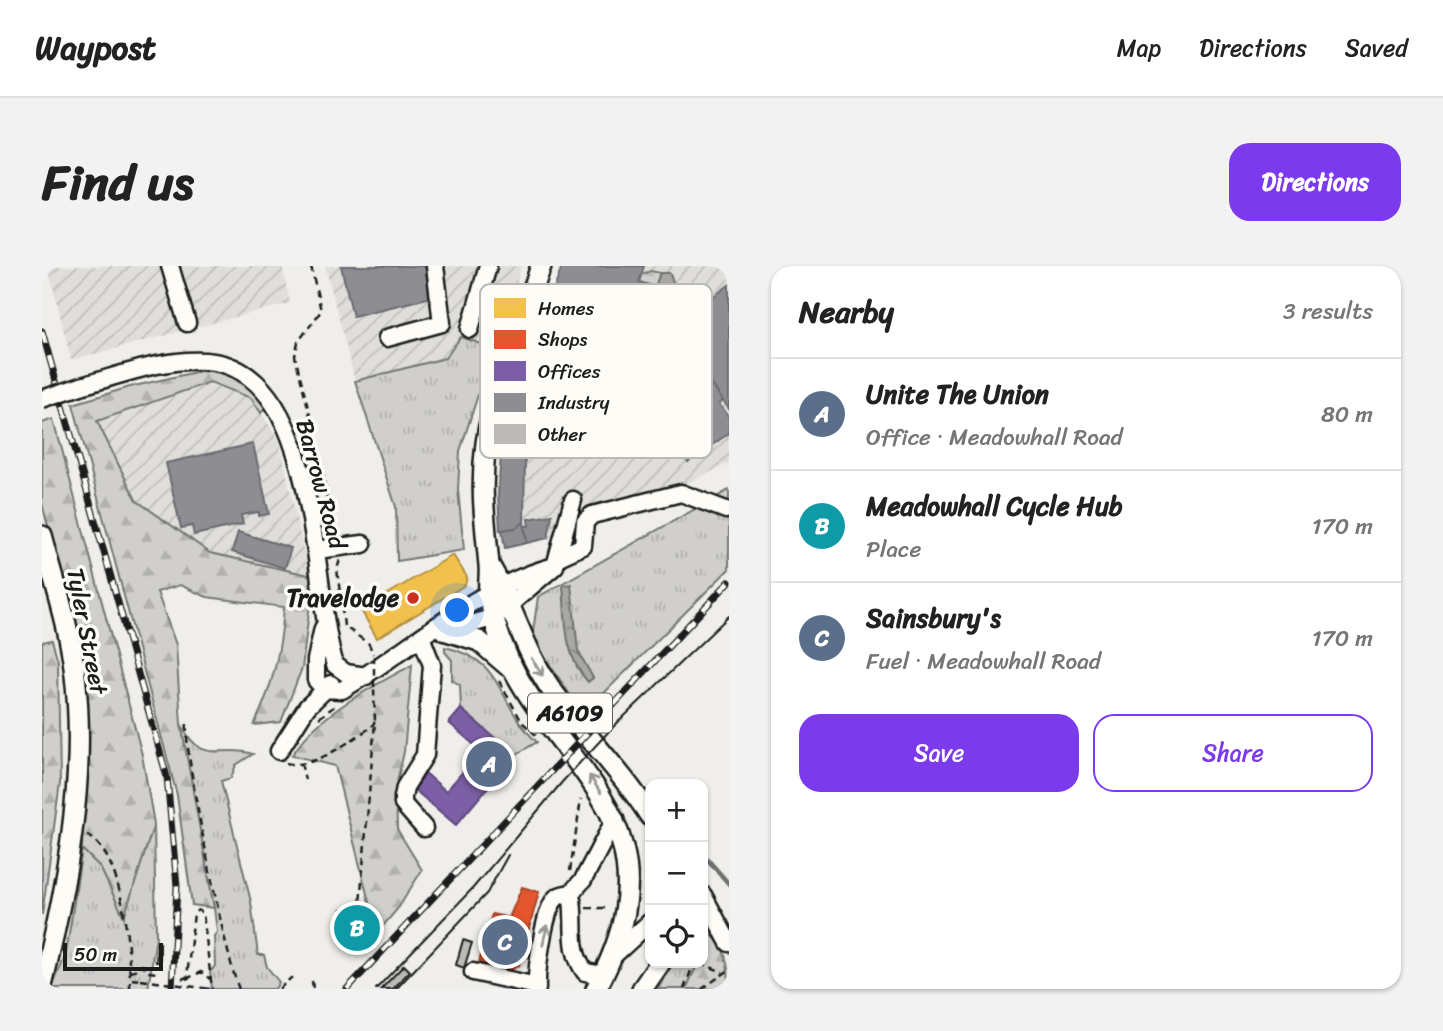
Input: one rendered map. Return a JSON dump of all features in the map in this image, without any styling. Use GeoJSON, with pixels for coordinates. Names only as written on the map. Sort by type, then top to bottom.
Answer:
{"type":"FeatureCollection","features":[{"type":"Feature","properties":{"kind":"main road","name":"A6109"},"geometry":{"type":"LineString","coordinates":[[535,284],[541,266]]}},
{"type":"Feature","properties":{"kind":"main road","name":"A6109"},"geometry":{"type":"LineString","coordinates":[[485,458],[482,517],[489,564],[518,677],[552,731],[593,781],[615,819],[627,875],[625,907],[613,956],[600,982]]}},
{"type":"Feature","properties":{"kind":"main road","name":"Tyler Street"},"geometry":{"type":"LineString","coordinates":[[42,536],[70,643],[75,674],[79,741],[61,906],[42,986]]}},
{"type":"Feature","properties":{"kind":"main road","name":"A6109"},"geometry":{"type":"LineString","coordinates":[[501,611],[551,688],[615,766],[645,809]]}},
{"type":"Feature","properties":{"kind":"main road"},"geometry":{"type":"LineString","coordinates":[[447,631],[479,641],[518,677]]}},
{"type":"Feature","properties":{"kind":"main road"},"geometry":{"type":"LineString","coordinates":[[642,989],[657,968]]}},
{"type":"Feature","properties":{"kind":"street"},"geometry":{"type":"LineString","coordinates":[[170,266],[187,323]]}},
{"type":"Feature","properties":{"kind":"street"},"geometry":{"type":"LineString","coordinates":[[387,338],[443,323],[435,266]]}},
{"type":"Feature","properties":{"kind":"street"},"geometry":{"type":"LineString","coordinates":[[483,284],[488,266]]}},
{"type":"Feature","properties":{"kind":"street"},"geometry":{"type":"LineString","coordinates":[[470,329],[480,294]]}},
{"type":"Feature","properties":{"kind":"street","name":"Barrow Road"},"geometry":{"type":"LineString","coordinates":[[42,398],[182,361],[218,363],[243,372],[271,398],[282,419],[299,469],[317,550],[330,649],[335,665],[346,673]]}},
{"type":"Feature","properties":{"kind":"street"},"geometry":{"type":"LineString","coordinates":[[323,697],[342,695],[422,639],[441,621],[495,588],[558,561],[583,546],[585,522],[592,515],[681,493],[726,510]]}},
{"type":"Feature","properties":{"kind":"street"},"geometry":{"type":"LineString","coordinates":[[422,639],[501,611],[558,561],[573,500]]}},
{"type":"Feature","properties":{"kind":"street"},"geometry":{"type":"LineString","coordinates":[[317,550],[363,544]]}},
{"type":"Feature","properties":{"kind":"street","name":"Barrow Road"},"geometry":{"type":"LineString","coordinates":[[323,697],[316,680],[316,660],[324,618]]}},
{"type":"Feature","properties":{"kind":"street"},"geometry":{"type":"LineString","coordinates":[[422,639],[432,665],[425,755],[405,787],[403,804],[424,828]]}},
{"type":"Feature","properties":{"kind":"street"},"geometry":{"type":"LineString","coordinates":[[323,697],[330,649]]}},
{"type":"Feature","properties":{"kind":"street"},"geometry":{"type":"LineString","coordinates":[[281,754],[316,660]]}},
{"type":"Feature","properties":{"kind":"street"},"geometry":{"type":"LineString","coordinates":[[293,726],[346,673],[371,676]]}},
{"type":"Feature","properties":{"kind":"street"},"geometry":{"type":"LineString","coordinates":[[600,982],[585,972],[573,948],[573,891],[615,819]]}},
{"type":"Feature","properties":{"kind":"street"},"geometry":{"type":"LineString","coordinates":[[473,972],[537,987],[536,972],[551,905],[560,895],[573,891]]}},
{"type":"Feature","properties":{"kind":"street"},"geometry":{"type":"LineString","coordinates":[[708,903],[727,935]]}},
{"type":"Feature","properties":{"kind":"street"},"geometry":{"type":"LineString","coordinates":[[708,923],[727,935]]}},
{"type":"Feature","properties":{"kind":"street"},"geometry":{"type":"LineString","coordinates":[[613,956],[645,927]]}},
{"type":"Feature","properties":{"kind":"path"},"geometry":{"type":"LineString","coordinates":[[311,266],[321,311],[298,342],[296,361],[322,464],[331,527]]}},
{"type":"Feature","properties":{"kind":"path"},"geometry":{"type":"LineString","coordinates":[[334,557],[343,554]]}},
{"type":"Feature","properties":{"kind":"path"},"geometry":{"type":"LineString","coordinates":[[330,562],[335,603]]}},
{"type":"Feature","properties":{"kind":"path"},"geometry":{"type":"LineString","coordinates":[[337,569],[344,626],[369,644],[374,656],[371,676],[375,722],[360,904],[341,910]]}},
{"type":"Feature","properties":{"kind":"path"},"geometry":{"type":"LineString","coordinates":[[371,676],[376,658],[383,652]]}},
{"type":"Feature","properties":{"kind":"path"},"geometry":{"type":"LineString","coordinates":[[496,676],[522,722],[539,737]]}},
{"type":"Feature","properties":{"kind":"path"},"geometry":{"type":"LineString","coordinates":[[312,723],[342,695]]}},
{"type":"Feature","properties":{"kind":"path"},"geometry":{"type":"LineString","coordinates":[[281,754],[286,764],[301,763],[329,753],[370,728],[375,722]]}},
{"type":"Feature","properties":{"kind":"path"},"geometry":{"type":"LineString","coordinates":[[187,724],[192,774],[228,953],[239,989]]}},
{"type":"Feature","properties":{"kind":"path"},"geometry":{"type":"LineString","coordinates":[[301,763],[305,780]]}},
{"type":"Feature","properties":{"kind":"path"},"geometry":{"type":"LineString","coordinates":[[581,794],[569,877],[573,891],[585,908],[625,907]]}},
{"type":"Feature","properties":{"kind":"path"},"geometry":{"type":"LineString","coordinates":[[92,838],[106,851],[110,860],[131,959],[130,989]]}},
{"type":"Feature","properties":{"kind":"path"},"geometry":{"type":"LineString","coordinates":[[130,979],[211,989],[212,981],[203,913],[198,910],[194,913],[187,977],[182,979],[201,972],[212,981]]}},
{"type":"Feature","properties":{"kind":"path"},"geometry":{"type":"LineString","coordinates":[[129,973],[142,965],[148,972],[159,973]]}},
{"type":"Feature","properties":{"kind":"path"},"geometry":{"type":"LineString","coordinates":[[708,966],[723,972]]}},
{"type":"Feature","properties":{"kind":"path"},"geometry":{"type":"LineString","coordinates":[[684,989],[692,968]]}},
{"type":"Feature","properties":{"kind":"path"},"geometry":{"type":"LineString","coordinates":[[702,989],[729,970]]}},
{"type":"Feature","properties":{"kind":"path"},"geometry":{"type":"LineString","coordinates":[[279,989],[292,977]]}},
{"type":"Feature","properties":{"kind":"path"},"geometry":{"type":"LineString","coordinates":[[312,981],[313,989]]}},
{"type":"Feature","properties":{"kind":"shaded area"},"geometry":{"type":"Polygon","coordinates":[[[48,266],[282,266],[290,303],[71,360],[48,266]]]}},
{"type":"Feature","properties":{"kind":"shaded area"},"geometry":{"type":"Polygon","coordinates":[[[325,266],[521,266],[516,284],[480,284],[480,344],[461,337],[445,358],[355,381],[325,266]]]}},
{"type":"Feature","properties":{"kind":"shaded area"},"geometry":{"type":"Polygon","coordinates":[[[562,266],[729,266],[729,463],[666,494],[584,511],[577,545],[548,538],[503,548],[498,494],[501,458],[712,458],[712,284],[556,284],[562,266]]]}},
{"type":"Feature","properties":{"kind":"shaded area"},"geometry":{"type":"Polygon","coordinates":[[[210,382],[250,397],[279,439],[309,575],[210,553],[136,500],[97,420],[210,382]]]}},
{"type":"Feature","properties":{"kind":"green space"},"geometry":{"type":"Polygon","coordinates":[[[651,271],[660,273],[656,284],[639,282],[641,274],[651,271]]]}},
{"type":"Feature","properties":{"kind":"green space"},"geometry":{"type":"Polygon","coordinates":[[[461,337],[480,344],[480,389],[460,451],[458,490],[464,550],[397,561],[396,507],[355,381],[445,358],[461,337]]]}},
{"type":"Feature","properties":{"kind":"green space"},"geometry":{"type":"Polygon","coordinates":[[[209,369],[240,377],[267,405],[261,413],[251,398],[210,382],[97,421],[136,500],[210,553],[309,575],[313,579],[302,668],[281,722],[254,725],[275,668],[284,607],[207,597],[180,585],[157,592],[176,645],[181,724],[214,908],[192,905],[177,795],[73,404],[130,387],[209,369]]]}},
{"type":"Feature","properties":{"kind":"green space"},"geometry":{"type":"Polygon","coordinates":[[[54,419],[142,755],[154,824],[124,917],[100,867],[82,849],[85,752],[56,559],[42,503],[42,423],[54,419]]]}},
{"type":"Feature","properties":{"kind":"green space"},"geometry":{"type":"Polygon","coordinates":[[[729,490],[729,569],[583,714],[532,638],[538,597],[729,490]]]}},
{"type":"Feature","properties":{"kind":"green space"},"geometry":{"type":"Polygon","coordinates":[[[52,640],[58,661],[60,783],[42,915],[42,642],[52,640]]]}},
{"type":"Feature","properties":{"kind":"green space"},"geometry":{"type":"Polygon","coordinates":[[[445,647],[480,662],[537,742],[515,755],[461,709],[460,685],[452,680],[452,660],[445,652],[445,647]]]}},
{"type":"Feature","properties":{"kind":"green space"},"geometry":{"type":"Polygon","coordinates":[[[412,665],[404,752],[396,786],[397,829],[422,870],[399,907],[372,939],[369,902],[335,766],[292,755],[316,726],[331,714],[412,665]]]}},
{"type":"Feature","properties":{"kind":"green space"},"geometry":{"type":"Polygon","coordinates":[[[181,724],[197,746],[205,750],[253,754],[236,765],[231,778],[221,781],[251,902],[258,955],[264,955],[267,967],[279,982],[275,989],[212,989],[210,972],[215,966],[214,936],[217,932],[181,724]]]}},
{"type":"Feature","properties":{"kind":"green space"},"geometry":{"type":"Polygon","coordinates":[[[154,824],[156,937],[148,989],[52,989],[66,954],[82,849],[100,867],[124,916],[154,824]]]}},
{"type":"Feature","properties":{"kind":"green space"},"geometry":{"type":"Polygon","coordinates":[[[708,932],[723,949],[729,989],[686,989],[696,968],[708,968],[708,932]]]}},
{"type":"Feature","properties":{"kind":"green space"},"geometry":{"type":"Polygon","coordinates":[[[670,968],[696,968],[686,989],[658,989],[670,968]]]}},
{"type":"Feature","properties":{"kind":"water"},"geometry":{"type":"Polygon","coordinates":[[[660,273],[670,273],[672,284],[656,284],[660,273]]]}},
{"type":"Feature","properties":{"kind":"water"},"geometry":{"type":"Polygon","coordinates":[[[571,584],[578,651],[593,678],[588,682],[574,660],[567,636],[563,585],[571,584]]]}},
{"type":"Feature","properties":{"kind":"building: Homes"},"geometry":{"type":"Polygon","coordinates":[[[453,555],[467,577],[465,585],[377,638],[361,610],[453,555]]]}},
{"type":"Feature","properties":{"kind":"building: Shops"},"geometry":{"type":"Polygon","coordinates":[[[522,887],[539,892],[519,965],[506,973],[478,966],[492,914],[509,918],[522,887]]]}},
{"type":"Feature","properties":{"kind":"building: Offices"},"geometry":{"type":"Polygon","coordinates":[[[461,709],[515,755],[456,825],[411,787],[424,772],[446,791],[481,751],[449,723],[461,709]]]}},
{"type":"Feature","properties":{"kind":"building: Industry"},"geometry":{"type":"Polygon","coordinates":[[[341,266],[425,266],[432,297],[353,316],[341,266]]]}},
{"type":"Feature","properties":{"kind":"building: Industry"},"geometry":{"type":"Polygon","coordinates":[[[562,266],[644,266],[639,282],[645,284],[556,284],[562,266]]]}},
{"type":"Feature","properties":{"kind":"building: Industry"},"geometry":{"type":"Polygon","coordinates":[[[729,285],[729,409],[712,385],[712,298],[729,285]]]}},
{"type":"Feature","properties":{"kind":"building: Industry"},"geometry":{"type":"Polygon","coordinates":[[[713,386],[723,401],[719,404],[729,417],[729,433],[712,445],[713,386]]]}},
{"type":"Feature","properties":{"kind":"building: Industry"},"geometry":{"type":"Polygon","coordinates":[[[253,444],[269,514],[259,516],[259,512],[241,515],[243,524],[194,535],[192,526],[181,528],[166,463],[253,444]]]}},
{"type":"Feature","properties":{"kind":"building: Industry"},"geometry":{"type":"Polygon","coordinates":[[[501,458],[525,458],[524,522],[515,528],[500,530],[498,494],[501,458]]]}},
{"type":"Feature","properties":{"kind":"building: Industry"},"geometry":{"type":"Polygon","coordinates":[[[552,515],[548,538],[527,543],[524,526],[529,526],[528,519],[552,515]]]}},
{"type":"Feature","properties":{"kind":"building: Industry"},"geometry":{"type":"Polygon","coordinates":[[[524,522],[527,543],[505,548],[502,530],[515,528],[524,522]]]}},
{"type":"Feature","properties":{"kind":"building: Industry"},"geometry":{"type":"Polygon","coordinates":[[[238,532],[291,548],[285,568],[232,552],[238,532]]]}},
{"type":"Feature","properties":{"kind":"building: Other"},"geometry":{"type":"Polygon","coordinates":[[[361,916],[363,939],[353,940],[352,917],[361,916]]]}},
{"type":"Feature","properties":{"kind":"building: Other"},"geometry":{"type":"Polygon","coordinates":[[[463,940],[472,943],[464,968],[456,965],[463,940]]]}},
{"type":"Feature","properties":{"kind":"building: Other"},"geometry":{"type":"Polygon","coordinates":[[[157,943],[160,943],[160,962],[156,962],[157,943]]]}},
{"type":"Feature","properties":{"kind":"building: Other"},"geometry":{"type":"Polygon","coordinates":[[[404,965],[410,971],[393,989],[381,989],[404,965]]]}},
{"type":"Feature","properties":{"kind":"waterway"},"geometry":{"type":"LineString","coordinates":[[708,860],[729,884]]}},
{"type":"Feature","properties":{"kind":"tram line"},"geometry":{"type":"LineString","coordinates":[[376,989],[473,888],[563,781],[611,729],[729,616]]}},
{"type":"Feature","properties":{"kind":"tram line"},"geometry":{"type":"LineString","coordinates":[[396,989],[487,893],[508,855]]}},
{"type":"Feature","properties":{"kind":"railway"},"geometry":{"type":"LineString","coordinates":[[42,331],[167,777],[177,886],[172,989]]}},
{"type":"Feature","properties":{"kind":"railway"},"geometry":{"type":"LineString","coordinates":[[347,989],[729,582]]}},
{"type":"Feature","properties":{"kind":"place","name":"Travelodge"},"geometry":{"type":"Point","coordinates":[413,598]}},
{"type":"Feature","properties":{"kind":"place","name":"Unite The Union"},"geometry":{"type":"Point","coordinates":[489,764]}},
{"type":"Feature","properties":{"kind":"place","name":"Meadowhall Cycle Hub"},"geometry":{"type":"Point","coordinates":[357,928]}},
{"type":"Feature","properties":{"kind":"place","name":"Sainsbury's"},"geometry":{"type":"Point","coordinates":[505,942]}}]}
